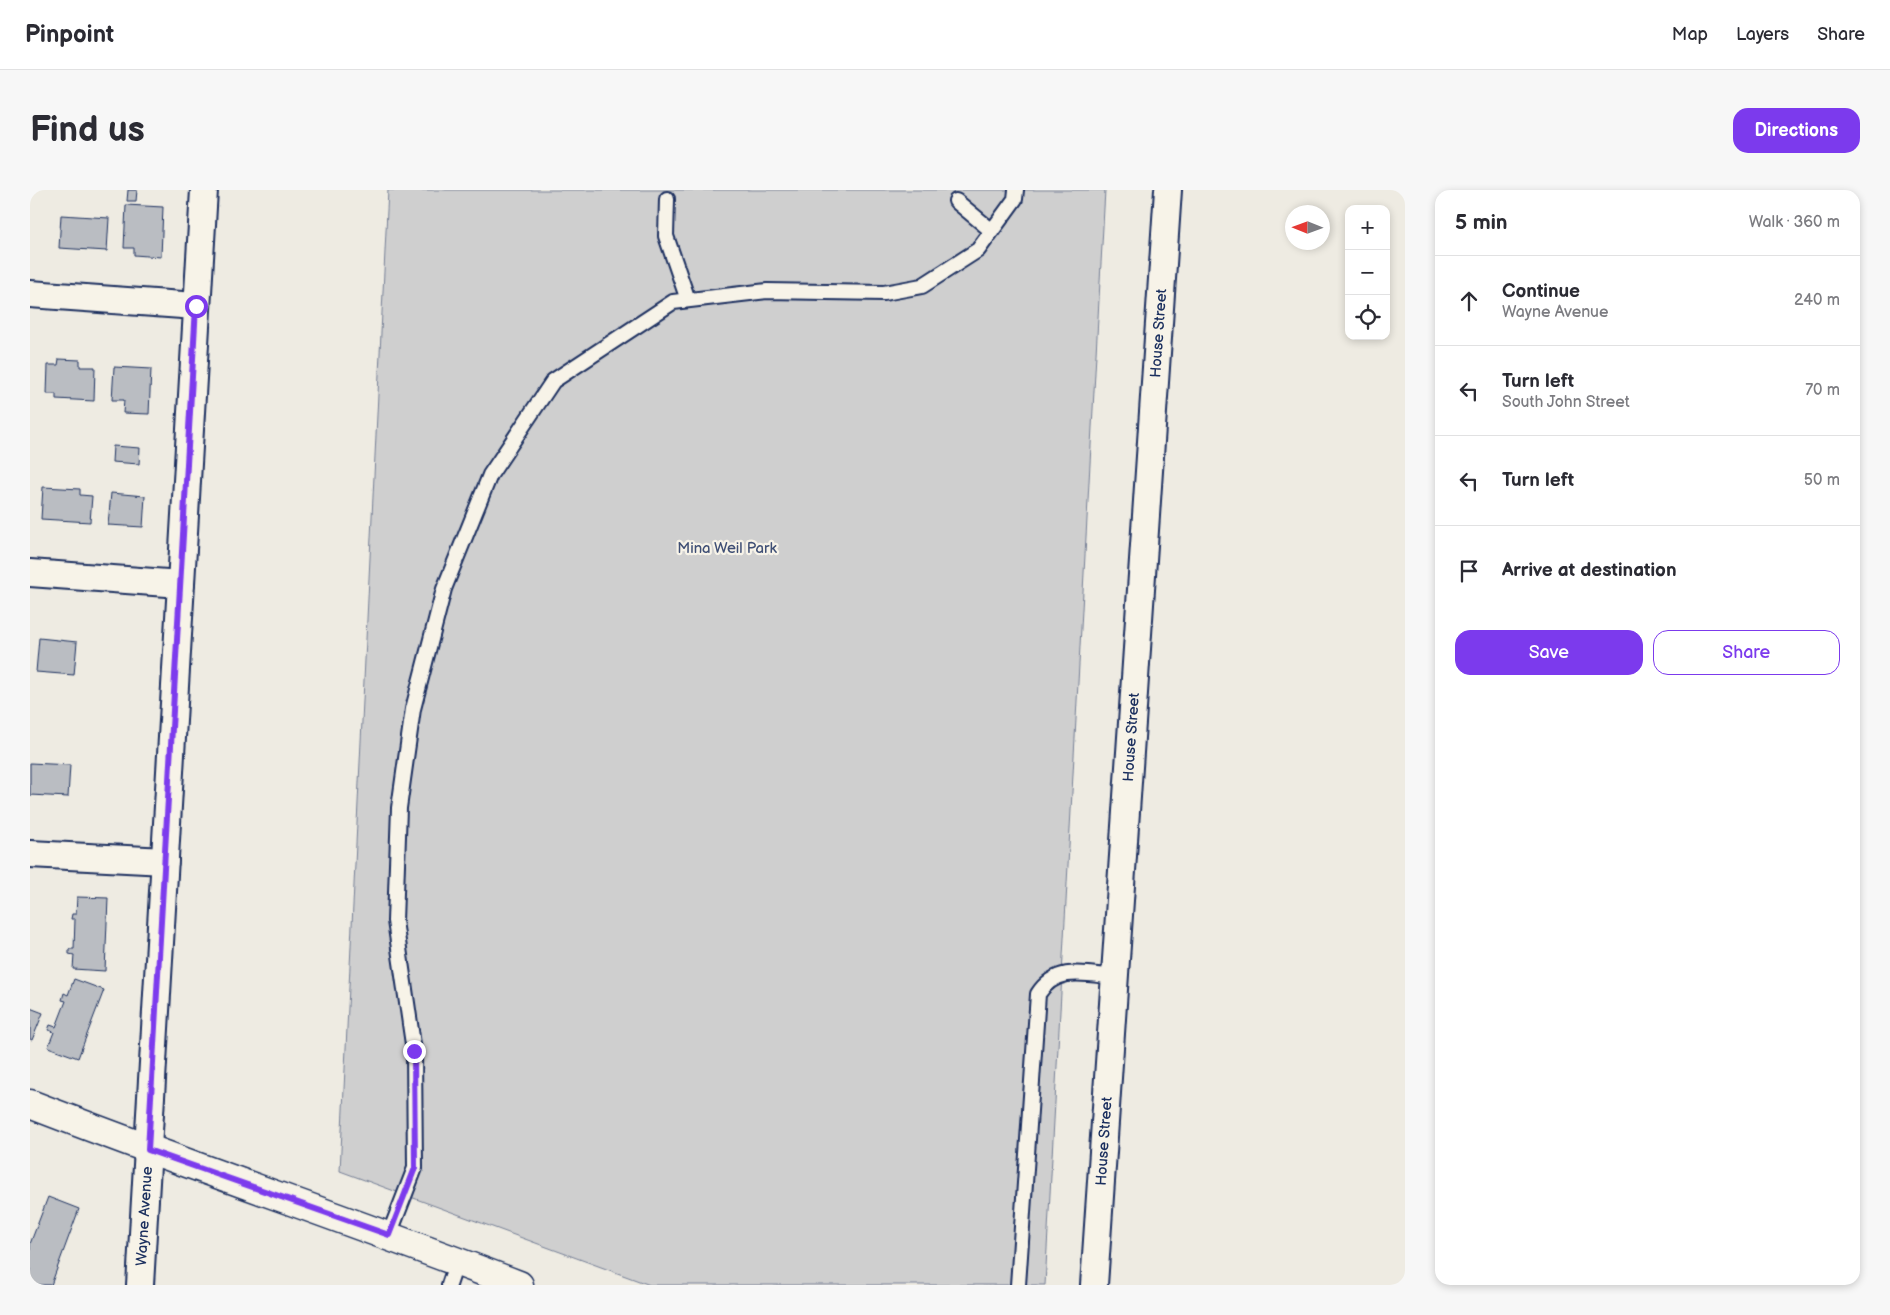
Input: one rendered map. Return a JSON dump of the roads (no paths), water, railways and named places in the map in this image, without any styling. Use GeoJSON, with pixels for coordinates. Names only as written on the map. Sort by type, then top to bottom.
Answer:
{"type":"FeatureCollection","features":[{"type":"Feature","properties":{"kind":"street","name":"Wayne Avenue"},"geometry":{"type":"LineString","coordinates":[[140,1285],[204,190]]}},
{"type":"Feature","properties":{"kind":"street","name":"House Street"},"geometry":{"type":"LineString","coordinates":[[1094,1285],[1168,190]]}},
{"type":"Feature","properties":{"kind":"street"},"geometry":{"type":"LineString","coordinates":[[30,294],[196,306]]}},
{"type":"Feature","properties":{"kind":"street"},"geometry":{"type":"LineString","coordinates":[[30,573],[181,584]]}},
{"type":"Feature","properties":{"kind":"street"},"geometry":{"type":"LineString","coordinates":[[30,854],[165,861]]}},
{"type":"Feature","properties":{"kind":"street"},"geometry":{"type":"LineString","coordinates":[[30,1104],[148,1150],[389,1235],[453,1273],[519,1285]]}},
{"type":"Feature","properties":{"kind":"lane"},"geometry":{"type":"LineString","coordinates":[[389,1235],[415,1168],[414,1051],[395,921],[399,808],[413,709],[444,589],[490,475],[553,381],[673,302],[767,291],[884,293],[922,286],[978,250],[1015,198],[1016,190]]}},
{"type":"Feature","properties":{"kind":"lane"},"geometry":{"type":"LineString","coordinates":[[668,199],[666,236],[688,300]]}},
{"type":"Feature","properties":{"kind":"lane"},"geometry":{"type":"LineString","coordinates":[[956,201],[992,231]]}},
{"type":"Feature","properties":{"kind":"lane"},"geometry":{"type":"LineString","coordinates":[[1018,1285],[1038,994],[1045,984],[1056,976],[1071,973],[1115,977]]}},
{"type":"Feature","properties":{"kind":"park label","name":"Mina Weil Park"},"geometry":{"type":"Point","coordinates":[727,548]}}]}
